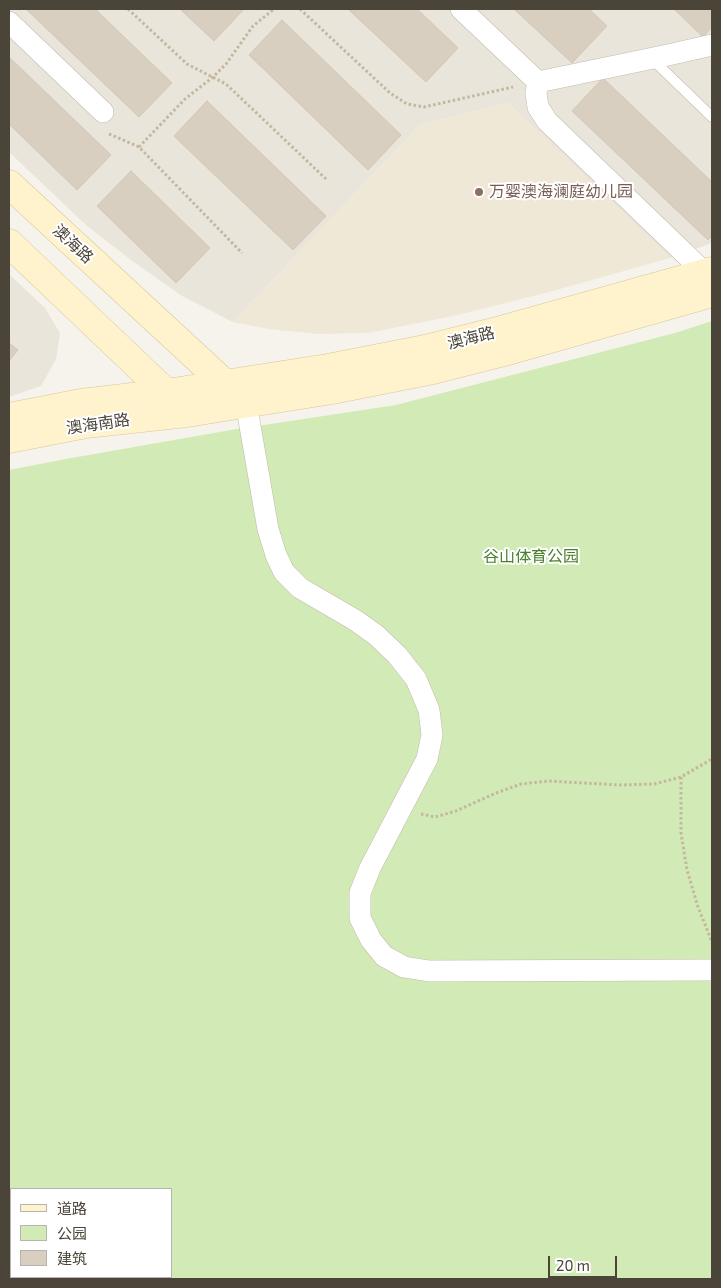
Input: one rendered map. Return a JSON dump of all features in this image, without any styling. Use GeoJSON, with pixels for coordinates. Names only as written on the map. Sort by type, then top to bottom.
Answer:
{"type":"FeatureCollection","features":[{"type":"Feature","properties":{"kind":"main road","name":"澳海路"},"geometry":{"type":"LineString","coordinates":[[9,184],[246,404]]}},
{"type":"Feature","properties":{"kind":"main road"},"geometry":{"type":"LineString","coordinates":[[9,243],[187,413]]}},
{"type":"Feature","properties":{"kind":"main road","name":"澳海路"},"geometry":{"type":"LineString","coordinates":[[167,393],[328,368],[425,349],[710,279]]}},
{"type":"Feature","properties":{"kind":"main road","name":"澳海路"},"geometry":{"type":"LineString","coordinates":[[187,413],[332,390],[434,370],[504,352],[710,279]]}},
{"type":"Feature","properties":{"kind":"main road","name":"澳海南路"},"geometry":{"type":"LineString","coordinates":[[9,417],[81,403],[167,393]]}},
{"type":"Feature","properties":{"kind":"main road","name":"澳海南路"},"geometry":{"type":"LineString","coordinates":[[9,439],[86,424],[187,413]]}},
{"type":"Feature","properties":{"kind":"street"},"geometry":{"type":"LineString","coordinates":[[461,9],[538,82]]}},
{"type":"Feature","properties":{"kind":"street"},"geometry":{"type":"LineString","coordinates":[[9,22],[103,112]]}},
{"type":"Feature","properties":{"kind":"street"},"geometry":{"type":"LineString","coordinates":[[538,82],[712,45]]}},
{"type":"Feature","properties":{"kind":"street"},"geometry":{"type":"LineString","coordinates":[[538,82],[536,93],[538,107],[547,120],[710,279]]}},
{"type":"Feature","properties":{"kind":"street"},"geometry":{"type":"LineString","coordinates":[[246,404],[268,529],[276,555],[284,572],[300,588],[349,616],[376,635],[416,679],[428,710],[432,735],[427,759],[370,868],[360,892],[360,918],[371,940],[384,956],[404,967],[429,971],[712,970]]}},
{"type":"Feature","properties":{"kind":"lane"},"geometry":{"type":"LineString","coordinates":[[651,58],[712,117]]}},
{"type":"Feature","properties":{"kind":"path"},"geometry":{"type":"LineString","coordinates":[[128,9],[187,64],[226,84],[326,179]]}},
{"type":"Feature","properties":{"kind":"path"},"geometry":{"type":"LineString","coordinates":[[139,147],[185,98],[213,77],[226,64],[254,26],[274,9]]}},
{"type":"Feature","properties":{"kind":"path"},"geometry":{"type":"LineString","coordinates":[[300,9],[390,93],[407,104],[424,107],[538,82]]}},
{"type":"Feature","properties":{"kind":"path"},"geometry":{"type":"LineString","coordinates":[[108,134],[139,147],[242,254]]}},
{"type":"Feature","properties":{"kind":"path"},"geometry":{"type":"LineString","coordinates":[[402,806],[418,814],[435,817],[456,811],[496,792],[521,784],[548,781],[620,785],[654,784],[681,777],[712,760]]}},
{"type":"Feature","properties":{"kind":"path"},"geometry":{"type":"LineString","coordinates":[[681,777],[681,833],[687,870],[698,907],[712,942]]}},
{"type":"Feature","properties":{"kind":"shaded area"},"geometry":{"type":"Polygon","coordinates":[[[9,9],[712,9],[712,243],[670,258],[508,103],[420,125],[233,322],[182,296],[131,260],[86,225],[9,152],[9,9]]]}},
{"type":"Feature","properties":{"kind":"shaded area","name":"万婴澳海澜庭幼儿园"},"geometry":{"type":"Polygon","coordinates":[[[508,103],[670,258],[458,315],[368,333],[317,334],[269,329],[233,322],[420,125],[508,103]]]}},
{"type":"Feature","properties":{"kind":"shaded area"},"geometry":{"type":"Polygon","coordinates":[[[9,274],[45,308],[60,333],[56,359],[41,386],[9,397],[9,274]]]}},
{"type":"Feature","properties":{"kind":"green space","name":"谷山体育公园"},"geometry":{"type":"Polygon","coordinates":[[[712,321],[712,1279],[9,1279],[9,470],[231,430],[396,405],[675,333],[712,321]]]}},
{"type":"Feature","properties":{"kind":"building"},"geometry":{"type":"Polygon","coordinates":[[[26,9],[95,9],[172,83],[139,117],[26,9]]]}},
{"type":"Feature","properties":{"kind":"building"},"geometry":{"type":"Polygon","coordinates":[[[180,9],[244,9],[214,41],[180,9]]]}},
{"type":"Feature","properties":{"kind":"building"},"geometry":{"type":"Polygon","coordinates":[[[348,9],[417,9],[458,48],[426,82],[348,9]]]}},
{"type":"Feature","properties":{"kind":"building"},"geometry":{"type":"Polygon","coordinates":[[[514,9],[589,9],[607,26],[572,63],[514,9]]]}},
{"type":"Feature","properties":{"kind":"building"},"geometry":{"type":"Polygon","coordinates":[[[674,9],[712,9],[712,27],[703,37],[674,9]]]}},
{"type":"Feature","properties":{"kind":"building"},"geometry":{"type":"Polygon","coordinates":[[[282,20],[401,135],[368,170],[249,55],[282,20]]]}},
{"type":"Feature","properties":{"kind":"building"},"geometry":{"type":"Polygon","coordinates":[[[9,57],[111,155],[77,190],[9,124],[9,57]]]}},
{"type":"Feature","properties":{"kind":"building"},"geometry":{"type":"Polygon","coordinates":[[[603,78],[712,182],[712,236],[708,240],[572,111],[603,78]]]}},
{"type":"Feature","properties":{"kind":"building"},"geometry":{"type":"Polygon","coordinates":[[[207,101],[326,216],[293,250],[174,136],[207,101]]]}},
{"type":"Feature","properties":{"kind":"building"},"geometry":{"type":"Polygon","coordinates":[[[131,171],[210,248],[176,283],[97,206],[131,171]]]}},
{"type":"Feature","properties":{"kind":"building"},"geometry":{"type":"Polygon","coordinates":[[[9,343],[18,350],[9,361],[9,343]]]}},
{"type":"Feature","properties":{"kind":"place","name":"万婴澳海澜庭幼儿园"},"geometry":{"type":"Point","coordinates":[479,192]}}]}
